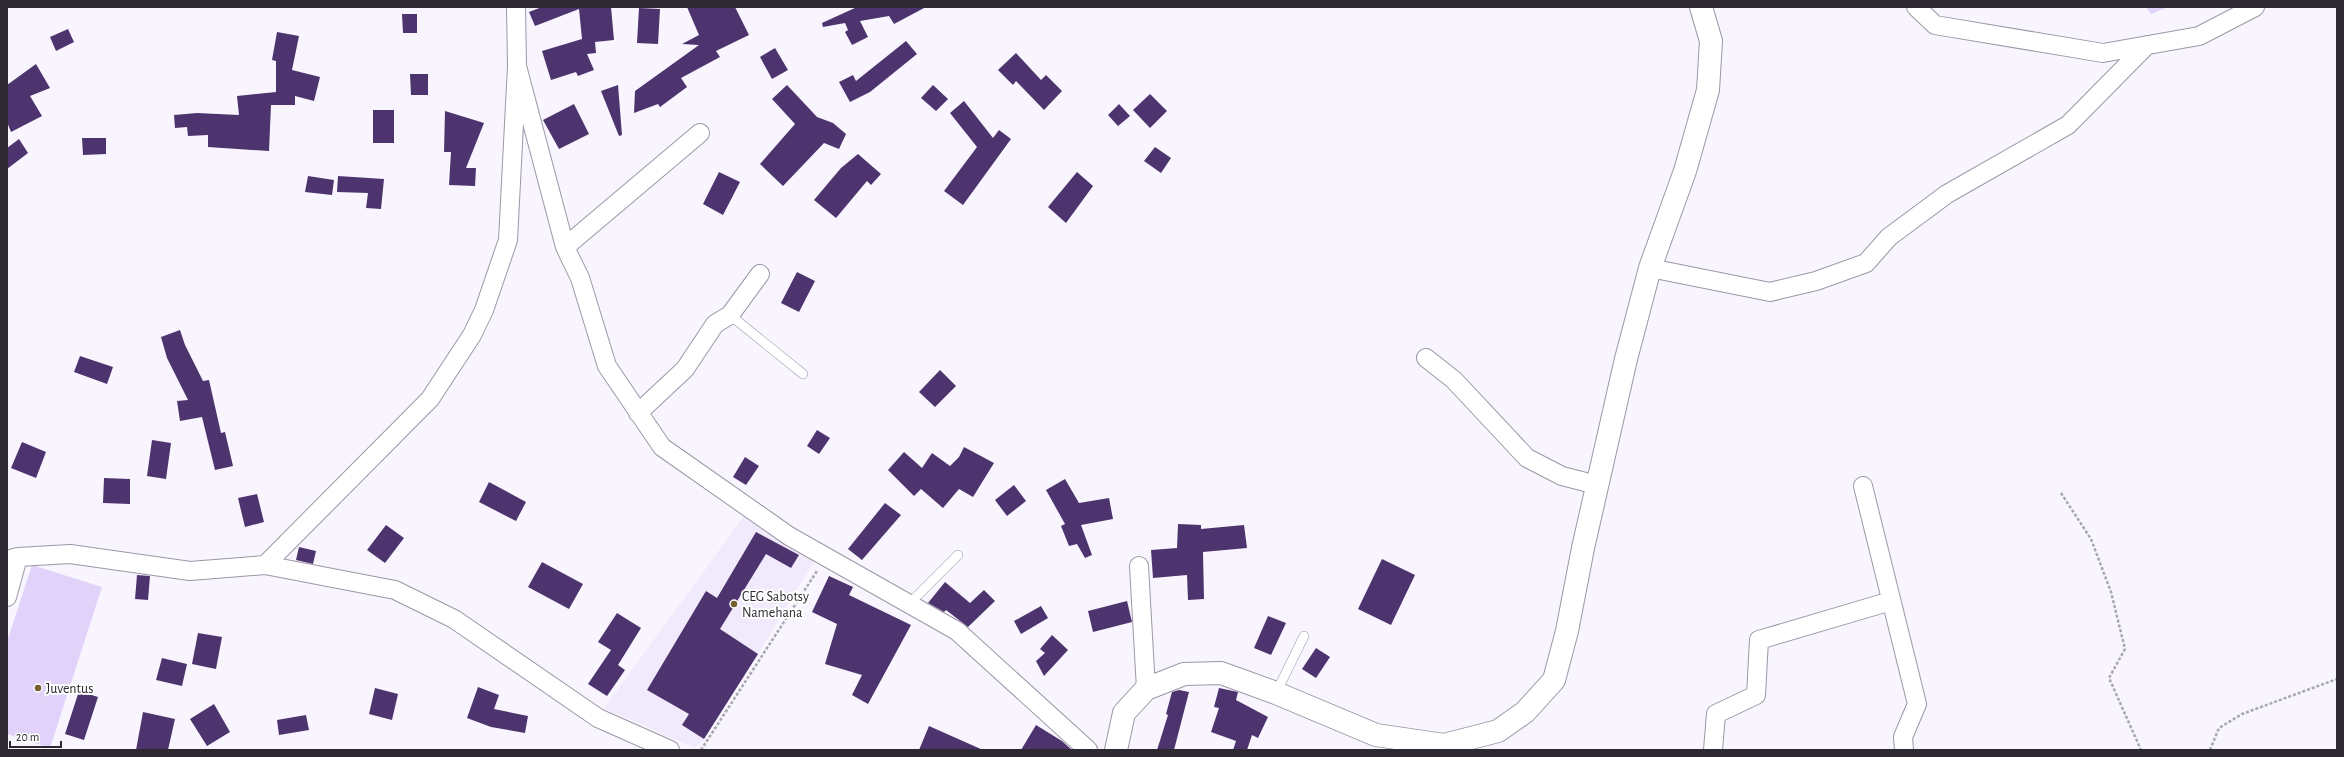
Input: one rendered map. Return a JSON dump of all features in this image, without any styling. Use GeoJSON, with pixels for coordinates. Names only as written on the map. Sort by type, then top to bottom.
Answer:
{"type":"FeatureCollection","features":[{"type":"Feature","properties":{"kind":"main road"},"geometry":{"type":"LineString","coordinates":[[1116,750],[1124,713],[1146,689],[1184,674],[1220,673],[1276,693],[1376,735],[1444,745],[1498,731],[1525,712],[1554,680],[1568,630],[1597,485],[1626,359],[1650,268],[1685,171],[1708,90],[1711,41],[1701,7]]}},
{"type":"Feature","properties":{"kind":"street"},"geometry":{"type":"LineString","coordinates":[[265,565],[430,399],[472,335],[484,310],[508,240],[517,66],[516,7]]}},
{"type":"Feature","properties":{"kind":"street"},"geometry":{"type":"LineString","coordinates":[[1916,7],[1935,24],[2103,53],[2199,36],[2255,7]]}},
{"type":"Feature","properties":{"kind":"street"},"geometry":{"type":"LineString","coordinates":[[1650,268],[1770,292],[1816,281],[1866,263],[1889,237],[1947,194],[2068,125],[2147,45]]}},
{"type":"Feature","properties":{"kind":"street"},"geometry":{"type":"LineString","coordinates":[[517,66],[565,247],[580,278],[606,366],[662,447],[789,536],[957,631],[1088,750]]}},
{"type":"Feature","properties":{"kind":"street"},"geometry":{"type":"LineString","coordinates":[[565,247],[700,133]]}},
{"type":"Feature","properties":{"kind":"street"},"geometry":{"type":"LineString","coordinates":[[638,413],[685,369],[715,324],[730,316],[760,274]]}},
{"type":"Feature","properties":{"kind":"street"},"geometry":{"type":"LineString","coordinates":[[1426,358],[1454,380],[1527,458],[1562,476],[1597,485]]}},
{"type":"Feature","properties":{"kind":"street"},"geometry":{"type":"LineString","coordinates":[[1863,486],[1917,704],[1903,737],[1904,750]]}},
{"type":"Feature","properties":{"kind":"street"},"geometry":{"type":"LineString","coordinates":[[7,597],[12,558],[70,554],[190,571],[265,565],[395,590],[454,620],[598,718],[670,750]]}},
{"type":"Feature","properties":{"kind":"street"},"geometry":{"type":"LineString","coordinates":[[1139,566],[1146,689]]}},
{"type":"Feature","properties":{"kind":"street"},"geometry":{"type":"LineString","coordinates":[[1713,750],[1716,714],[1756,695],[1759,640],[1892,601]]}},
{"type":"Feature","properties":{"kind":"lane"},"geometry":{"type":"LineString","coordinates":[[730,316],[804,374]]}},
{"type":"Feature","properties":{"kind":"lane"},"geometry":{"type":"LineString","coordinates":[[909,604],[958,556]]}},
{"type":"Feature","properties":{"kind":"lane"},"geometry":{"type":"LineString","coordinates":[[1276,693],[1304,636]]}},
{"type":"Feature","properties":{"kind":"path"},"geometry":{"type":"LineString","coordinates":[[2061,493],[2091,539],[2111,592],[2125,649],[2109,678],[2141,750]]}},
{"type":"Feature","properties":{"kind":"path"},"geometry":{"type":"LineString","coordinates":[[701,750],[825,557]]}},
{"type":"Feature","properties":{"kind":"path"},"geometry":{"type":"LineString","coordinates":[[2210,750],[2219,728],[2242,714],[2337,679]]}},
{"type":"Feature","properties":{"kind":"shaded area"},"geometry":{"type":"Polygon","coordinates":[[[2146,7],[2168,7],[2151,14],[2146,7]]]}},
{"type":"Feature","properties":{"kind":"shaded area","name":"CEG Sabotsy Namehana"},"geometry":{"type":"Polygon","coordinates":[[[745,515],[819,553],[758,654],[704,739],[695,748],[604,708],[745,515]]]}},
{"type":"Feature","properties":{"kind":"shaded area","name":"Juventus"},"geometry":{"type":"Polygon","coordinates":[[[32,565],[102,587],[50,748],[7,734],[7,642],[32,565]]]}},
{"type":"Feature","properties":{"kind":"building"},"geometry":{"type":"Polygon","coordinates":[[[542,7],[611,7],[614,40],[595,42],[596,53],[587,54],[594,70],[578,76],[576,72],[551,80],[542,51],[582,39],[579,9],[535,26],[529,12],[542,7]]]}},
{"type":"Feature","properties":{"kind":"building"},"geometry":{"type":"Polygon","coordinates":[[[687,7],[735,7],[749,35],[716,51],[720,57],[681,78],[687,87],[660,107],[658,104],[634,113],[635,91],[699,45],[682,44],[699,35],[687,7]]]}},
{"type":"Feature","properties":{"kind":"building"},"geometry":{"type":"Polygon","coordinates":[[[857,7],[926,7],[894,24],[889,16],[860,21],[868,37],[852,45],[845,32],[848,30],[845,23],[823,27],[822,23],[857,7]]]}},
{"type":"Feature","properties":{"kind":"building"},"geometry":{"type":"Polygon","coordinates":[[[639,8],[660,9],[658,44],[637,43],[639,8]]]}},
{"type":"Feature","properties":{"kind":"building"},"geometry":{"type":"Polygon","coordinates":[[[402,14],[417,14],[417,33],[403,33],[402,14]]]}},
{"type":"Feature","properties":{"kind":"building"},"geometry":{"type":"Polygon","coordinates":[[[68,29],[74,42],[56,51],[50,37],[68,29]]]}},
{"type":"Feature","properties":{"kind":"building"},"geometry":{"type":"Polygon","coordinates":[[[277,32],[299,36],[292,70],[320,77],[314,101],[295,96],[295,105],[271,105],[269,151],[208,147],[208,135],[188,136],[187,127],[175,128],[174,115],[197,113],[239,115],[237,96],[276,92],[276,61],[272,60],[277,32]]]}},
{"type":"Feature","properties":{"kind":"building"},"geometry":{"type":"Polygon","coordinates":[[[906,41],[917,54],[870,92],[850,102],[839,82],[853,75],[856,81],[906,41]]]}},
{"type":"Feature","properties":{"kind":"building"},"geometry":{"type":"Polygon","coordinates":[[[775,48],[788,70],[772,79],[760,57],[775,48]]]}},
{"type":"Feature","properties":{"kind":"building"},"geometry":{"type":"Polygon","coordinates":[[[1016,53],[1041,80],[1046,75],[1062,91],[1044,110],[1016,81],[1013,85],[998,70],[1016,53]]]}},
{"type":"Feature","properties":{"kind":"building"},"geometry":{"type":"Polygon","coordinates":[[[36,64],[50,88],[30,96],[42,116],[11,132],[7,122],[7,85],[36,64]]]}},
{"type":"Feature","properties":{"kind":"building"},"geometry":{"type":"Polygon","coordinates":[[[410,74],[428,74],[428,95],[411,95],[410,74]]]}},
{"type":"Feature","properties":{"kind":"building"},"geometry":{"type":"Polygon","coordinates":[[[618,85],[622,135],[619,136],[601,91],[618,85]]]}},
{"type":"Feature","properties":{"kind":"building"},"geometry":{"type":"Polygon","coordinates":[[[787,85],[817,117],[833,123],[846,134],[839,149],[824,143],[783,186],[760,164],[795,124],[772,99],[787,85]]]}},
{"type":"Feature","properties":{"kind":"building"},"geometry":{"type":"Polygon","coordinates":[[[933,85],[948,99],[936,111],[921,98],[933,85]]]}},
{"type":"Feature","properties":{"kind":"building"},"geometry":{"type":"Polygon","coordinates":[[[1150,94],[1167,111],[1150,128],[1133,110],[1150,94]]]}},
{"type":"Feature","properties":{"kind":"building"},"geometry":{"type":"Polygon","coordinates":[[[964,101],[993,138],[999,130],[1011,139],[963,205],[944,191],[977,147],[950,113],[964,101]]]}},
{"type":"Feature","properties":{"kind":"building"},"geometry":{"type":"Polygon","coordinates":[[[574,104],[589,134],[559,149],[543,120],[574,104]]]}},
{"type":"Feature","properties":{"kind":"building"},"geometry":{"type":"Polygon","coordinates":[[[1119,104],[1130,116],[1118,126],[1108,115],[1119,104]]]}},
{"type":"Feature","properties":{"kind":"building"},"geometry":{"type":"Polygon","coordinates":[[[373,110],[394,110],[394,143],[373,143],[373,110]]]}},
{"type":"Feature","properties":{"kind":"building"},"geometry":{"type":"Polygon","coordinates":[[[445,111],[484,123],[466,168],[476,168],[475,186],[449,185],[451,152],[444,152],[445,111]]]}},
{"type":"Feature","properties":{"kind":"building"},"geometry":{"type":"Polygon","coordinates":[[[82,138],[106,138],[106,154],[83,155],[82,138]]]}},
{"type":"Feature","properties":{"kind":"building"},"geometry":{"type":"Polygon","coordinates":[[[19,139],[28,153],[7,169],[7,148],[19,139]]]}},
{"type":"Feature","properties":{"kind":"building"},"geometry":{"type":"Polygon","coordinates":[[[1155,147],[1171,158],[1161,173],[1144,161],[1155,147]]]}},
{"type":"Feature","properties":{"kind":"building"},"geometry":{"type":"Polygon","coordinates":[[[858,154],[881,174],[871,185],[867,181],[836,218],[814,200],[841,168],[858,154]]]}},
{"type":"Feature","properties":{"kind":"building"},"geometry":{"type":"Polygon","coordinates":[[[719,172],[740,182],[723,215],[703,204],[719,172]]]}},
{"type":"Feature","properties":{"kind":"building"},"geometry":{"type":"Polygon","coordinates":[[[1077,172],[1093,186],[1066,223],[1048,207],[1077,172]]]}},
{"type":"Feature","properties":{"kind":"building"},"geometry":{"type":"Polygon","coordinates":[[[308,176],[334,180],[332,195],[305,192],[308,176]]]}},
{"type":"Feature","properties":{"kind":"building"},"geometry":{"type":"Polygon","coordinates":[[[338,176],[384,179],[381,209],[366,208],[368,193],[337,192],[338,176]]]}},
{"type":"Feature","properties":{"kind":"building"},"geometry":{"type":"Polygon","coordinates":[[[797,272],[815,281],[799,312],[781,303],[797,272]]]}},
{"type":"Feature","properties":{"kind":"building"},"geometry":{"type":"Polygon","coordinates":[[[180,330],[185,345],[203,381],[209,380],[221,433],[225,432],[233,466],[215,470],[202,417],[180,421],[177,401],[188,400],[167,358],[161,337],[180,330]]]}},
{"type":"Feature","properties":{"kind":"building"},"geometry":{"type":"Polygon","coordinates":[[[80,356],[113,367],[107,384],[74,372],[80,356]]]}},
{"type":"Feature","properties":{"kind":"building"},"geometry":{"type":"Polygon","coordinates":[[[940,370],[956,386],[935,407],[919,392],[940,370]]]}},
{"type":"Feature","properties":{"kind":"building"},"geometry":{"type":"Polygon","coordinates":[[[817,430],[830,438],[819,454],[807,446],[817,430]]]}},
{"type":"Feature","properties":{"kind":"building"},"geometry":{"type":"Polygon","coordinates":[[[152,440],[171,443],[166,479],[147,476],[152,440]]]}},
{"type":"Feature","properties":{"kind":"building"},"geometry":{"type":"Polygon","coordinates":[[[22,442],[46,452],[36,478],[11,468],[22,442]]]}},
{"type":"Feature","properties":{"kind":"building"},"geometry":{"type":"Polygon","coordinates":[[[964,447],[994,463],[973,497],[959,489],[943,508],[921,489],[914,496],[888,470],[904,452],[922,468],[932,453],[950,466],[959,457],[964,447]]]}},
{"type":"Feature","properties":{"kind":"building"},"geometry":{"type":"Polygon","coordinates":[[[745,457],[759,466],[746,485],[733,477],[745,457]]]}},
{"type":"Feature","properties":{"kind":"building"},"geometry":{"type":"Polygon","coordinates":[[[104,478],[130,479],[130,504],[103,503],[104,478]]]}},
{"type":"Feature","properties":{"kind":"building"},"geometry":{"type":"Polygon","coordinates":[[[1065,479],[1079,503],[1109,498],[1113,519],[1081,525],[1092,555],[1085,558],[1077,544],[1069,546],[1061,526],[1065,524],[1046,490],[1065,479]]]}},
{"type":"Feature","properties":{"kind":"building"},"geometry":{"type":"Polygon","coordinates":[[[489,482],[526,502],[516,521],[479,502],[489,482]]]}},
{"type":"Feature","properties":{"kind":"building"},"geometry":{"type":"Polygon","coordinates":[[[1014,485],[1026,501],[1007,516],[995,500],[1014,485]]]}},
{"type":"Feature","properties":{"kind":"building"},"geometry":{"type":"Polygon","coordinates":[[[257,494],[264,522],[245,527],[238,498],[257,494]]]}},
{"type":"Feature","properties":{"kind":"building"},"geometry":{"type":"Polygon","coordinates":[[[885,503],[901,515],[862,560],[848,549],[885,503]]]}},
{"type":"Feature","properties":{"kind":"building"},"geometry":{"type":"Polygon","coordinates":[[[1178,524],[1201,525],[1201,529],[1244,525],[1247,548],[1203,552],[1204,599],[1188,600],[1187,575],[1153,578],[1151,550],[1177,548],[1178,524]]]}},
{"type":"Feature","properties":{"kind":"building"},"geometry":{"type":"Polygon","coordinates":[[[386,525],[404,538],[385,563],[367,550],[386,525]]]}},
{"type":"Feature","properties":{"kind":"building"},"geometry":{"type":"Polygon","coordinates":[[[756,532],[799,555],[791,568],[766,554],[720,629],[758,654],[704,739],[682,725],[689,714],[647,690],[706,591],[717,598],[756,532]]]}},
{"type":"Feature","properties":{"kind":"building"},"geometry":{"type":"Polygon","coordinates":[[[299,547],[316,551],[313,564],[296,560],[299,547]]]}},
{"type":"Feature","properties":{"kind":"building"},"geometry":{"type":"Polygon","coordinates":[[[1382,559],[1415,575],[1391,625],[1358,609],[1382,559]]]}},
{"type":"Feature","properties":{"kind":"building"},"geometry":{"type":"Polygon","coordinates":[[[542,562],[583,584],[569,609],[528,587],[542,562]]]}},
{"type":"Feature","properties":{"kind":"building"},"geometry":{"type":"Polygon","coordinates":[[[137,575],[150,576],[148,600],[135,599],[137,575]]]}},
{"type":"Feature","properties":{"kind":"building"},"geometry":{"type":"Polygon","coordinates":[[[829,576],[853,587],[849,595],[911,625],[868,704],[852,695],[862,675],[825,664],[837,624],[812,612],[829,576]]]}},
{"type":"Feature","properties":{"kind":"building"},"geometry":{"type":"Polygon","coordinates":[[[945,582],[970,603],[984,590],[995,601],[968,627],[946,610],[944,612],[928,603],[945,582]]]}},
{"type":"Feature","properties":{"kind":"building"},"geometry":{"type":"Polygon","coordinates":[[[1127,601],[1132,622],[1093,632],[1088,611],[1127,601]]]}},
{"type":"Feature","properties":{"kind":"building"},"geometry":{"type":"Polygon","coordinates":[[[1041,606],[1048,618],[1021,634],[1014,621],[1041,606]]]}},
{"type":"Feature","properties":{"kind":"building"},"geometry":{"type":"Polygon","coordinates":[[[617,613],[641,628],[618,665],[625,670],[607,696],[588,684],[611,650],[598,642],[617,613]]]}},
{"type":"Feature","properties":{"kind":"building"},"geometry":{"type":"Polygon","coordinates":[[[1268,616],[1286,623],[1271,655],[1254,648],[1268,616]]]}},
{"type":"Feature","properties":{"kind":"building"},"geometry":{"type":"Polygon","coordinates":[[[198,633],[222,637],[216,669],[192,664],[198,633]]]}},
{"type":"Feature","properties":{"kind":"building"},"geometry":{"type":"Polygon","coordinates":[[[1052,635],[1068,650],[1044,676],[1036,661],[1045,653],[1040,649],[1052,635]]]}},
{"type":"Feature","properties":{"kind":"building"},"geometry":{"type":"Polygon","coordinates":[[[1316,648],[1330,657],[1316,678],[1302,669],[1316,648]]]}},
{"type":"Feature","properties":{"kind":"building"},"geometry":{"type":"Polygon","coordinates":[[[162,658],[187,664],[182,686],[156,680],[162,658]]]}},
{"type":"Feature","properties":{"kind":"building"},"geometry":{"type":"Polygon","coordinates":[[[478,687],[499,695],[494,709],[528,716],[525,733],[491,727],[467,718],[478,687]]]}},
{"type":"Feature","properties":{"kind":"building"},"geometry":{"type":"Polygon","coordinates":[[[375,688],[398,694],[392,720],[369,714],[375,688]]]}},
{"type":"Feature","properties":{"kind":"building"},"geometry":{"type":"Polygon","coordinates":[[[1219,688],[1238,692],[1236,700],[1268,717],[1258,738],[1252,735],[1247,750],[1233,750],[1236,741],[1211,732],[1219,708],[1214,707],[1219,688]]]}},
{"type":"Feature","properties":{"kind":"building"},"geometry":{"type":"Polygon","coordinates":[[[1179,690],[1189,692],[1174,750],[1157,750],[1168,715],[1166,714],[1172,692],[1179,690]]]}},
{"type":"Feature","properties":{"kind":"building"},"geometry":{"type":"Polygon","coordinates":[[[79,691],[98,697],[84,740],[65,734],[79,691]]]}},
{"type":"Feature","properties":{"kind":"building"},"geometry":{"type":"Polygon","coordinates":[[[214,704],[230,732],[207,746],[190,719],[214,704]]]}},
{"type":"Feature","properties":{"kind":"building"},"geometry":{"type":"Polygon","coordinates":[[[143,712],[175,719],[168,750],[136,750],[143,712]]]}},
{"type":"Feature","properties":{"kind":"building"},"geometry":{"type":"Polygon","coordinates":[[[306,715],[309,730],[279,735],[277,720],[306,715]]]}},
{"type":"Feature","properties":{"kind":"building"},"geometry":{"type":"Polygon","coordinates":[[[1036,725],[1062,741],[1072,750],[1021,750],[1036,725]]]}},
{"type":"Feature","properties":{"kind":"building"},"geometry":{"type":"Polygon","coordinates":[[[929,726],[983,750],[919,750],[929,726]]]}},
{"type":"Feature","properties":{"kind":"place","name":"CEG Sabotsy Namehana"},"geometry":{"type":"Point","coordinates":[734,604]}},
{"type":"Feature","properties":{"kind":"place","name":"Juventus"},"geometry":{"type":"Point","coordinates":[38,688]}}]}
